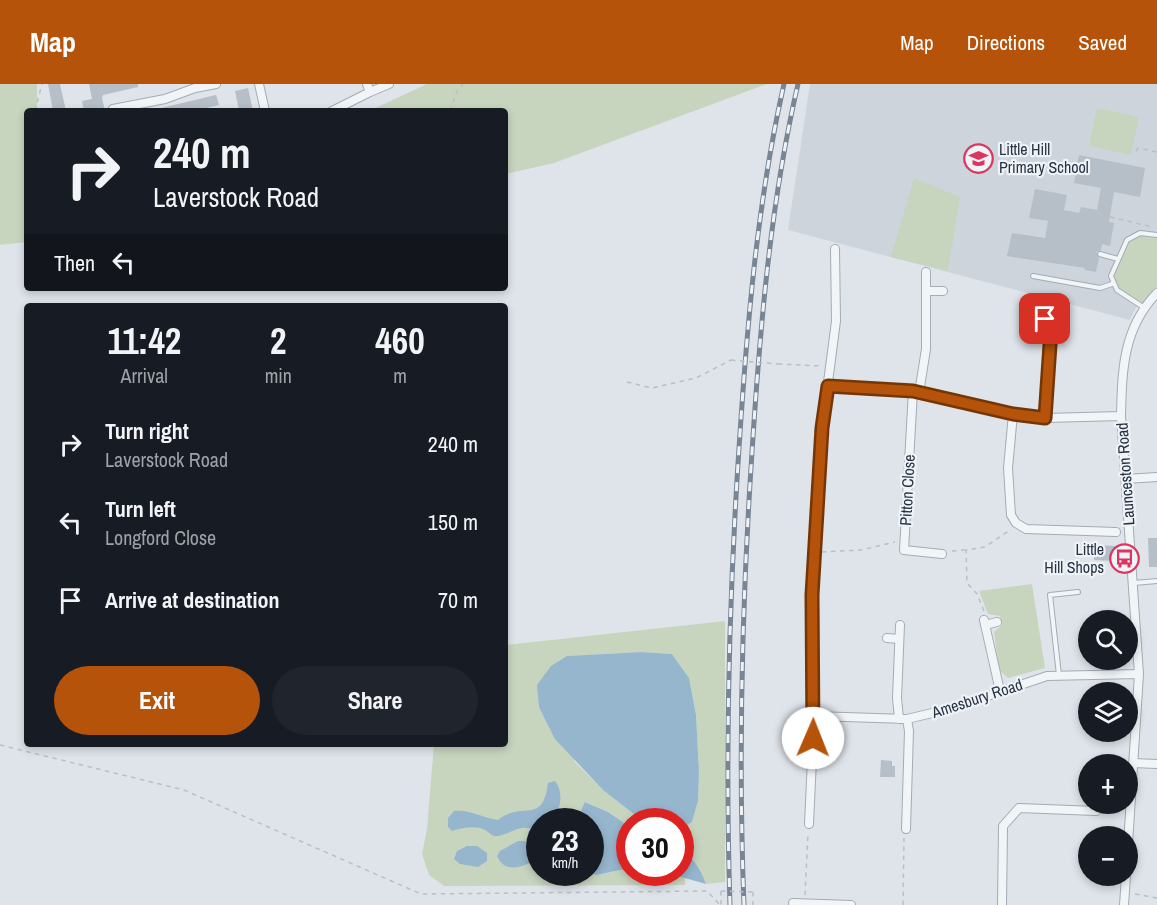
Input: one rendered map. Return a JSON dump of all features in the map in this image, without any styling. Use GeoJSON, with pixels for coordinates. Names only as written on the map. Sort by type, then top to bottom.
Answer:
{"type":"FeatureCollection","features":[{"type":"Feature","properties":{"kind":"street"},"geometry":{"type":"LineString","coordinates":[[118,108],[165,99],[195,88],[216,84]]}},
{"type":"Feature","properties":{"kind":"street"},"geometry":{"type":"LineString","coordinates":[[259,84],[265,108]]}},
{"type":"Feature","properties":{"kind":"street"},"geometry":{"type":"LineString","coordinates":[[337,108],[369,88],[389,84]]}},
{"type":"Feature","properties":{"kind":"street"},"geometry":{"type":"LineString","coordinates":[[809,824],[814,716],[812,595],[822,428],[837,321],[835,249]]}},
{"type":"Feature","properties":{"kind":"street","name":"Pitton Close"},"geometry":{"type":"LineString","coordinates":[[926,272],[926,349],[916,392],[904,550],[942,554]]}},
{"type":"Feature","properties":{"kind":"street"},"geometry":{"type":"LineString","coordinates":[[926,291],[943,291]]}},
{"type":"Feature","properties":{"kind":"street","name":"Launceston Road"},"geometry":{"type":"LineString","coordinates":[[1134,754],[1139,674],[1121,416],[1121,381],[1125,354],[1143,307],[1157,293]]}},
{"type":"Feature","properties":{"kind":"street"},"geometry":{"type":"LineString","coordinates":[[1045,319],[1055,328],[1045,418]]}},
{"type":"Feature","properties":{"kind":"street"},"geometry":{"type":"LineString","coordinates":[[828,386],[916,392],[1013,414],[1045,418],[1121,416]]}},
{"type":"Feature","properties":{"kind":"street"},"geometry":{"type":"LineString","coordinates":[[1013,414],[1008,468],[1011,515],[1016,523],[1026,529],[1116,532]]}},
{"type":"Feature","properties":{"kind":"street"},"geometry":{"type":"LineString","coordinates":[[1126,479],[1157,477]]}},
{"type":"Feature","properties":{"kind":"street"},"geometry":{"type":"LineString","coordinates":[[997,622],[984,623],[1000,691]]}},
{"type":"Feature","properties":{"kind":"street"},"geometry":{"type":"LineString","coordinates":[[900,625],[897,698],[909,731],[906,829]]}},
{"type":"Feature","properties":{"kind":"street"},"geometry":{"type":"LineString","coordinates":[[886,638],[899,639]]}},
{"type":"Feature","properties":{"kind":"street","name":"Amesbury Road"},"geometry":{"type":"LineString","coordinates":[[814,716],[903,719],[949,709],[1047,676],[1139,674]]}},
{"type":"Feature","properties":{"kind":"street"},"geometry":{"type":"LineString","coordinates":[[1138,763],[1157,764]]}},
{"type":"Feature","properties":{"kind":"street"},"geometry":{"type":"LineString","coordinates":[[1002,905],[1003,826],[1019,808],[1078,810]]}},
{"type":"Feature","properties":{"kind":"street"},"geometry":{"type":"LineString","coordinates":[[1124,905],[1125,886]]}},
{"type":"Feature","properties":{"kind":"street"},"geometry":{"type":"LineString","coordinates":[[794,903],[851,905]]}},
{"type":"Feature","properties":{"kind":"lane"},"geometry":{"type":"LineString","coordinates":[[1143,307],[1117,290],[1112,284],[1111,276],[1127,240],[1140,233],[1157,235]]}},
{"type":"Feature","properties":{"kind":"lane"},"geometry":{"type":"LineString","coordinates":[[1100,254],[1118,259]]}},
{"type":"Feature","properties":{"kind":"lane"},"geometry":{"type":"LineString","coordinates":[[1033,276],[1100,288],[1112,284]]}},
{"type":"Feature","properties":{"kind":"lane"},"geometry":{"type":"LineString","coordinates":[[1133,584],[1157,582]]}},
{"type":"Feature","properties":{"kind":"lane"},"geometry":{"type":"LineString","coordinates":[[1059,675],[1050,595],[1078,592]]}},
{"type":"Feature","properties":{"kind":"path"},"geometry":{"type":"LineString","coordinates":[[36,108],[42,84]]}},
{"type":"Feature","properties":{"kind":"path"},"geometry":{"type":"LineString","coordinates":[[451,108],[457,91],[463,84]]}},
{"type":"Feature","properties":{"kind":"path"},"geometry":{"type":"LineString","coordinates":[[1136,151],[1138,148],[1157,152]]}},
{"type":"Feature","properties":{"kind":"path"},"geometry":{"type":"LineString","coordinates":[[1110,217],[1157,228]]}},
{"type":"Feature","properties":{"kind":"path"},"geometry":{"type":"LineString","coordinates":[[627,382],[652,388],[696,378],[730,360],[831,366]]}},
{"type":"Feature","properties":{"kind":"path"},"geometry":{"type":"LineString","coordinates":[[942,554],[985,546],[1002,537],[1016,523]]}},
{"type":"Feature","properties":{"kind":"path"},"geometry":{"type":"LineString","coordinates":[[814,552],[861,550],[904,539]]}},
{"type":"Feature","properties":{"kind":"path"},"geometry":{"type":"LineString","coordinates":[[966,550],[967,583],[977,594],[986,614],[984,623]]}},
{"type":"Feature","properties":{"kind":"path"},"geometry":{"type":"LineString","coordinates":[[0,745],[184,790],[421,894],[706,891],[721,905]]}},
{"type":"Feature","properties":{"kind":"path"},"geometry":{"type":"LineString","coordinates":[[804,903],[807,886],[809,824]]}},
{"type":"Feature","properties":{"kind":"path"},"geometry":{"type":"LineString","coordinates":[[903,905],[906,829]]}},
{"type":"Feature","properties":{"kind":"path"},"geometry":{"type":"LineString","coordinates":[[721,905],[721,891],[753,892],[753,905]]}},
{"type":"Feature","properties":{"kind":"path"},"geometry":{"type":"LineString","coordinates":[[1125,893],[1157,898]]}},
{"type":"Feature","properties":{"kind":"shaded area","name":"Little Hill Primary School"},"geometry":{"type":"Polygon","coordinates":[[[810,84],[1157,84],[1157,283],[1135,309],[1130,320],[788,230],[810,84]]]}},
{"type":"Feature","properties":{"kind":"green space"},"geometry":{"type":"Polygon","coordinates":[[[0,84],[37,84],[37,108],[24,108],[24,242],[0,245],[0,84]]]}},
{"type":"Feature","properties":{"kind":"green space"},"geometry":{"type":"Polygon","coordinates":[[[427,84],[767,84],[554,163],[508,174],[508,108],[375,108],[427,84]]]}},
{"type":"Feature","properties":{"kind":"green space"},"geometry":{"type":"Polygon","coordinates":[[[1097,108],[1139,117],[1131,155],[1089,146],[1097,108]]]}},
{"type":"Feature","properties":{"kind":"green space"},"geometry":{"type":"Polygon","coordinates":[[[914,178],[960,197],[948,271],[891,257],[914,178]]]}},
{"type":"Feature","properties":{"kind":"green space"},"geometry":{"type":"Polygon","coordinates":[[[1140,233],[1157,235],[1157,293],[1143,307],[1121,291],[1113,279],[1113,273],[1127,240],[1140,233]]]}},
{"type":"Feature","properties":{"kind":"green space"},"geometry":{"type":"Polygon","coordinates":[[[1032,584],[1045,668],[1008,678],[999,670],[994,632],[1002,625],[1000,616],[988,614],[979,591],[1032,584]]]}},
{"type":"Feature","properties":{"kind":"green space"},"geometry":{"type":"Polygon","coordinates":[[[725,621],[725,882],[706,884],[694,861],[694,815],[698,801],[699,772],[696,715],[689,678],[672,654],[641,652],[567,656],[574,761],[603,790],[626,808],[616,808],[616,817],[604,808],[586,802],[583,808],[526,808],[526,886],[444,886],[429,875],[422,854],[427,829],[434,747],[508,747],[508,645],[725,621]]]}},
{"type":"Feature","properties":{"kind":"green space"},"geometry":{"type":"Polygon","coordinates":[[[616,871],[616,885],[604,885],[604,873],[616,871]]]}},
{"type":"Feature","properties":{"kind":"water"},"geometry":{"type":"Polygon","coordinates":[[[641,652],[672,654],[689,678],[696,715],[699,772],[698,801],[694,815],[694,808],[626,808],[603,790],[555,739],[539,707],[537,685],[551,666],[567,656],[641,652]]]}},
{"type":"Feature","properties":{"kind":"water"},"geometry":{"type":"Polygon","coordinates":[[[555,781],[558,786],[559,806],[558,808],[536,808],[545,796],[548,783],[555,781]]]}},
{"type":"Feature","properties":{"kind":"water"},"geometry":{"type":"Polygon","coordinates":[[[585,802],[599,808],[582,808],[585,802]]]}},
{"type":"Feature","properties":{"kind":"water"},"geometry":{"type":"Polygon","coordinates":[[[604,810],[616,817],[616,871],[604,873],[604,810]]]}},
{"type":"Feature","properties":{"kind":"water"},"geometry":{"type":"Polygon","coordinates":[[[454,811],[465,811],[498,820],[515,812],[526,811],[526,828],[503,835],[496,836],[477,828],[452,831],[448,827],[448,818],[454,811]]]}},
{"type":"Feature","properties":{"kind":"water"},"geometry":{"type":"Polygon","coordinates":[[[518,841],[525,841],[526,865],[511,867],[503,864],[497,856],[500,851],[518,841]]]}},
{"type":"Feature","properties":{"kind":"water"},"geometry":{"type":"Polygon","coordinates":[[[467,846],[477,846],[487,853],[487,861],[478,867],[460,864],[454,859],[457,851],[467,846]]]}},
{"type":"Feature","properties":{"kind":"water"},"geometry":{"type":"Polygon","coordinates":[[[694,861],[702,874],[706,884],[694,881],[694,861]]]}},
{"type":"Feature","properties":{"kind":"building"},"geometry":{"type":"Polygon","coordinates":[[[48,84],[60,84],[65,108],[52,108],[48,84]]]}},
{"type":"Feature","properties":{"kind":"building"},"geometry":{"type":"Polygon","coordinates":[[[89,84],[138,84],[138,87],[103,95],[104,108],[83,108],[82,101],[92,99],[89,84]]]}},
{"type":"Feature","properties":{"kind":"building"},"geometry":{"type":"Polygon","coordinates":[[[248,88],[252,108],[238,108],[235,91],[248,88]]]}},
{"type":"Feature","properties":{"kind":"building"},"geometry":{"type":"Polygon","coordinates":[[[216,95],[219,105],[206,108],[161,108],[216,95]]]}},
{"type":"Feature","properties":{"kind":"building"},"geometry":{"type":"Polygon","coordinates":[[[1079,155],[1145,168],[1140,197],[1114,192],[1109,222],[1114,223],[1110,246],[1102,244],[1101,250],[1096,252],[1099,258],[1096,272],[1084,270],[1085,268],[1007,256],[1012,233],[1045,238],[1048,221],[1029,218],[1035,189],[1067,195],[1064,210],[1079,213],[1081,207],[1097,210],[1101,188],[1074,183],[1079,155]]]}},
{"type":"Feature","properties":{"kind":"building"},"geometry":{"type":"Polygon","coordinates":[[[1148,538],[1157,538],[1157,567],[1149,567],[1148,538]]]}},
{"type":"Feature","properties":{"kind":"building"},"geometry":{"type":"Polygon","coordinates":[[[1094,545],[1115,546],[1115,561],[1094,560],[1094,545]]]}},
{"type":"Feature","properties":{"kind":"building"},"geometry":{"type":"Polygon","coordinates":[[[881,760],[892,761],[892,766],[895,766],[895,777],[880,777],[881,760]]]}},
{"type":"Feature","properties":{"kind":"railway"},"geometry":{"type":"LineString","coordinates":[[730,905],[729,676],[739,448],[754,265],[767,174],[784,84]]}},
{"type":"Feature","properties":{"kind":"railway"},"geometry":{"type":"LineString","coordinates":[[744,905],[741,792],[742,678],[752,452],[773,221],[798,84]]}},
{"type":"Feature","properties":{"kind":"place","name":"Little Hill Primary School"},"geometry":{"type":"Point","coordinates":[978,158]}},
{"type":"Feature","properties":{"kind":"place","name":"Little Hill Shops"},"geometry":{"type":"Point","coordinates":[1125,558]}},
{"type":"Feature","properties":{"kind":"route"},"geometry":{"type":"LineString","coordinates":[[813,738],[812,595],[822,428],[828,386],[913,391],[1013,414],[1045,418],[1051,330],[1045,319]]}}]}
